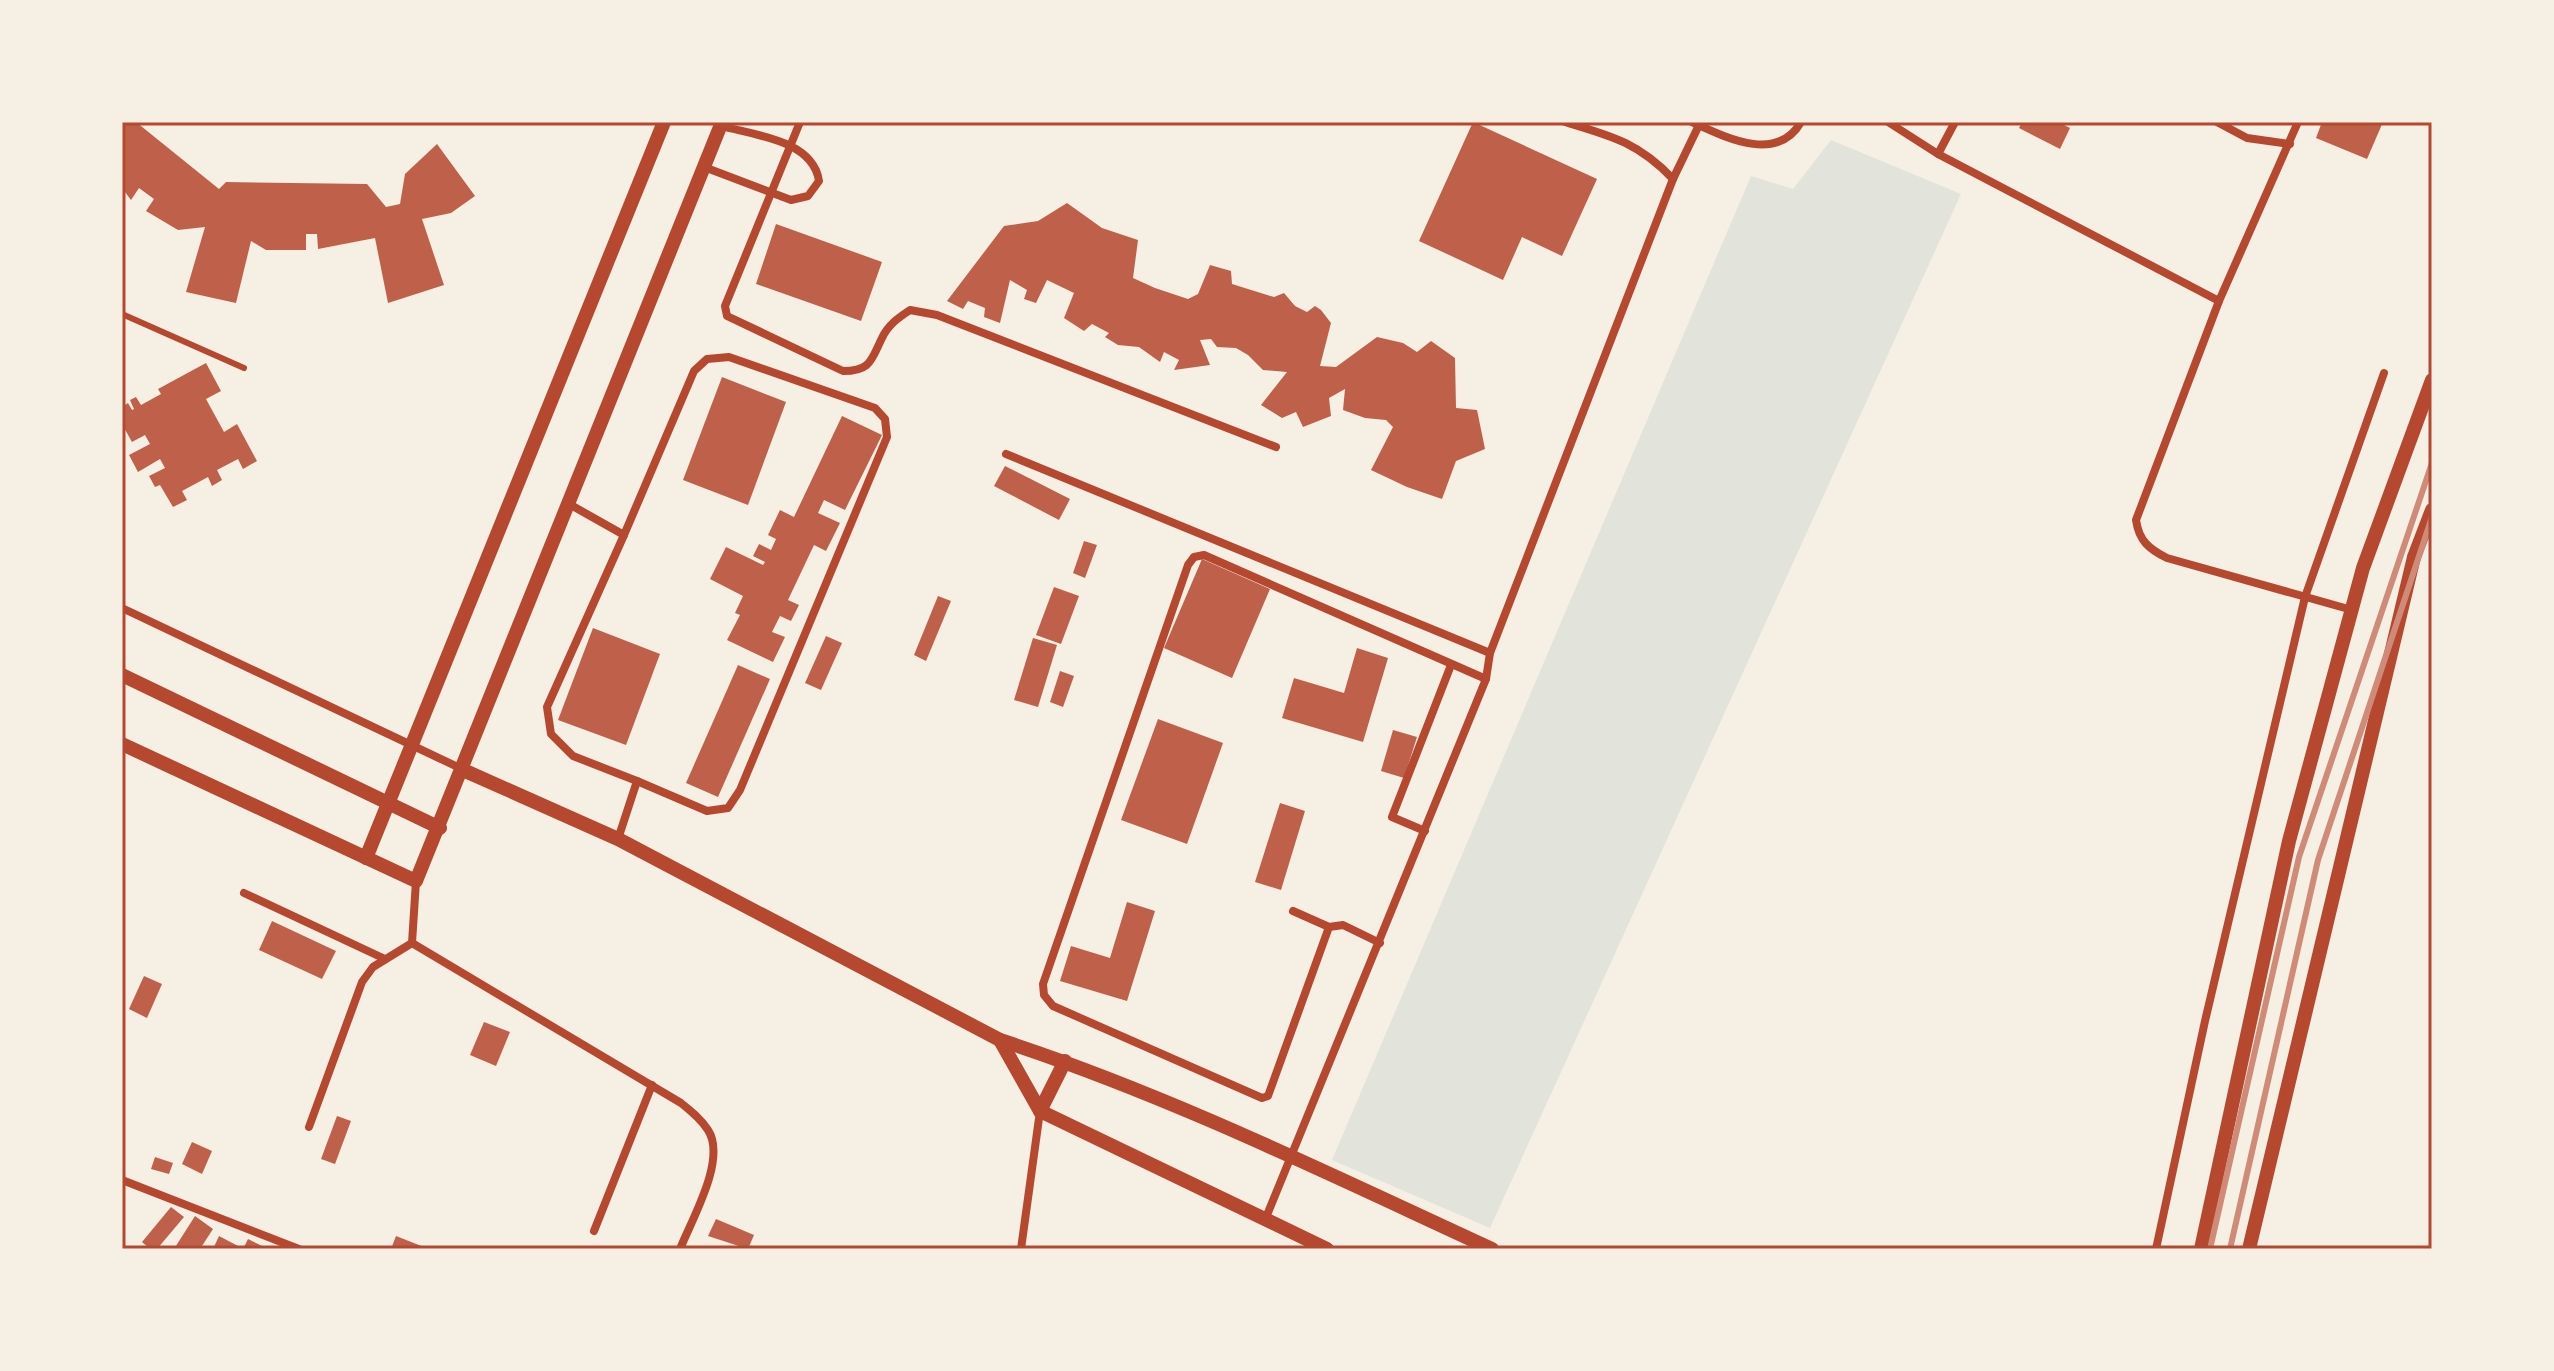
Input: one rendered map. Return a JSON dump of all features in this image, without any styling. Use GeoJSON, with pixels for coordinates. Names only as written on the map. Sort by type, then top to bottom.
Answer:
{"type":"FeatureCollection","features":[{"type":"Feature","properties":{"kind":"street"},"geometry":{"type":"LineString","coordinates":[[366,858],[664,122]]}},
{"type":"Feature","properties":{"kind":"street"},"geometry":{"type":"LineString","coordinates":[[800,122],[725,306],[727,316],[843,371],[860,371],[874,361],[882,337],[894,320],[910,310],[937,315],[1276,447]]}},
{"type":"Feature","properties":{"kind":"street"},"geometry":{"type":"LineString","coordinates":[[1565,122],[1627,141],[1651,156],[1673,179]]}},
{"type":"Feature","properties":{"kind":"street"},"geometry":{"type":"LineString","coordinates":[[1265,1220],[1486,679],[1490,653],[1695,124],[1751,146],[1776,143],[1794,133],[1801,122]]}},
{"type":"Feature","properties":{"kind":"street"},"geometry":{"type":"LineString","coordinates":[[1888,122],[1938,154],[2219,301]]}},
{"type":"Feature","properties":{"kind":"street"},"geometry":{"type":"LineString","coordinates":[[1938,154],[1955,122]]}},
{"type":"Feature","properties":{"kind":"street"},"geometry":{"type":"LineString","coordinates":[[2217,122],[2247,138],[2290,144]]}},
{"type":"Feature","properties":{"kind":"street"},"geometry":{"type":"LineString","coordinates":[[2298,122],[2219,301],[2136,520],[2138,536],[2151,550],[2167,558],[2352,610]]}},
{"type":"Feature","properties":{"kind":"street"},"geometry":{"type":"LineString","coordinates":[[412,943],[416,881],[440,828],[721,124],[790,146],[817,165],[819,181],[808,196],[791,200],[704,167]]}},
{"type":"Feature","properties":{"kind":"street"},"geometry":{"type":"LineString","coordinates":[[729,357],[875,408],[885,419],[887,437],[740,790],[728,808],[707,811],[637,781],[573,756],[551,734],[547,707],[694,371],[707,359],[729,357]]}},
{"type":"Feature","properties":{"kind":"street"},"geometry":{"type":"LineString","coordinates":[[2156,1249],[2209,1006],[2305,597],[2384,373]]}},
{"type":"Feature","properties":{"kind":"street"},"geometry":{"type":"LineString","coordinates":[[2201,1249],[2289,841],[2363,568],[2432,380]]}},
{"type":"Feature","properties":{"kind":"street"},"geometry":{"type":"LineString","coordinates":[[1006,454],[1490,653]]}},
{"type":"Feature","properties":{"kind":"street"},"geometry":{"type":"LineString","coordinates":[[569,504],[624,535]]}},
{"type":"Feature","properties":{"kind":"street"},"geometry":{"type":"LineString","coordinates":[[2249,1249],[2414,557],[2432,510]]}},
{"type":"Feature","properties":{"kind":"street"},"geometry":{"type":"LineString","coordinates":[[1329,927],[1268,1096],[1262,1098],[1053,1006],[1044,995],[1043,984],[1188,565],[1194,557],[1204,555],[1486,679]]}},
{"type":"Feature","properties":{"kind":"street"},"geometry":{"type":"LineString","coordinates":[[122,608],[463,770],[618,839],[1000,1040],[1065,1061],[1293,1157],[1492,1249]]}},
{"type":"Feature","properties":{"kind":"street"},"geometry":{"type":"LineString","coordinates":[[1425,831],[1392,817],[1451,665]]}},
{"type":"Feature","properties":{"kind":"street"},"geometry":{"type":"LineString","coordinates":[[122,675],[440,828]]}},
{"type":"Feature","properties":{"kind":"street"},"geometry":{"type":"LineString","coordinates":[[122,744],[416,881]]}},
{"type":"Feature","properties":{"kind":"street"},"geometry":{"type":"LineString","coordinates":[[618,839],[637,781]]}},
{"type":"Feature","properties":{"kind":"street"},"geometry":{"type":"LineString","coordinates":[[244,893],[385,959]]}},
{"type":"Feature","properties":{"kind":"street"},"geometry":{"type":"LineString","coordinates":[[1293,911],[1329,927],[1343,925],[1380,943]]}},
{"type":"Feature","properties":{"kind":"street"},"geometry":{"type":"LineString","coordinates":[[309,1127],[362,982],[385,959],[412,943]]}},
{"type":"Feature","properties":{"kind":"street"},"geometry":{"type":"LineString","coordinates":[[412,943],[652,1085],[697,1116],[709,1131],[715,1161],[680,1249]]}},
{"type":"Feature","properties":{"kind":"street"},"geometry":{"type":"LineString","coordinates":[[1000,1040],[1040,1111],[1327,1249]]}},
{"type":"Feature","properties":{"kind":"street"},"geometry":{"type":"LineString","coordinates":[[1021,1249],[1040,1111],[1065,1061]]}},
{"type":"Feature","properties":{"kind":"street"},"geometry":{"type":"LineString","coordinates":[[594,1231],[652,1085]]}},
{"type":"Feature","properties":{"kind":"street"},"geometry":{"type":"LineString","coordinates":[[122,1180],[299,1249]]}},
{"type":"Feature","properties":{"kind":"lane"},"geometry":{"type":"LineString","coordinates":[[122,314],[244,368]]}},
{"type":"Feature","properties":{"kind":"shaded area"},"geometry":{"type":"Polygon","coordinates":[[[1831,140],[1961,194],[1490,1228],[1332,1160],[1751,176],[1793,189],[1831,140]]]}},
{"type":"Feature","properties":{"kind":"building"},"geometry":{"type":"Polygon","coordinates":[[[122,122],[136,122],[219,189],[226,182],[367,184],[386,207],[400,204],[405,174],[437,144],[475,196],[451,213],[422,219],[444,285],[388,303],[375,238],[318,249],[317,234],[306,234],[306,250],[266,250],[251,241],[236,303],[186,292],[205,227],[178,230],[146,211],[154,199],[139,188],[131,200],[122,188],[122,122]]]}},
{"type":"Feature","properties":{"kind":"building"},"geometry":{"type":"Polygon","coordinates":[[[1473,122],[1597,179],[1562,256],[1522,237],[1503,280],[1419,241],[1473,122]]]}},
{"type":"Feature","properties":{"kind":"building"},"geometry":{"type":"Polygon","coordinates":[[[2022,122],[2058,122],[2070,128],[2060,149],[2019,128],[2022,122]]]}},
{"type":"Feature","properties":{"kind":"building"},"geometry":{"type":"Polygon","coordinates":[[[2322,122],[2383,122],[2367,159],[2316,138],[2322,122]]]}},
{"type":"Feature","properties":{"kind":"building"},"geometry":{"type":"Polygon","coordinates":[[[1067,203],[1102,228],[1138,240],[1133,278],[1155,288],[1188,299],[1198,294],[1210,265],[1231,271],[1232,284],[1274,297],[1284,293],[1295,306],[1307,312],[1315,306],[1331,323],[1320,366],[1336,367],[1377,337],[1403,343],[1417,352],[1431,341],[1455,358],[1456,408],[1477,410],[1485,449],[1456,461],[1442,499],[1371,470],[1393,427],[1386,420],[1365,418],[1343,410],[1345,389],[1329,398],[1331,416],[1303,427],[1296,412],[1282,418],[1261,405],[1287,372],[1263,370],[1248,355],[1236,348],[1217,347],[1211,339],[1200,340],[1210,365],[1174,370],[1179,360],[1164,352],[1160,362],[1139,347],[1118,345],[1105,337],[1109,333],[1092,324],[1084,331],[1064,318],[1074,293],[1047,280],[1036,303],[1024,299],[1027,290],[1010,280],[1000,323],[984,317],[985,308],[968,301],[963,309],[947,301],[1004,226],[1038,221],[1067,203]]]}},
{"type":"Feature","properties":{"kind":"building"},"geometry":{"type":"Polygon","coordinates":[[[776,224],[882,262],[861,321],[756,284],[776,224]]]}},
{"type":"Feature","properties":{"kind":"building"},"geometry":{"type":"Polygon","coordinates":[[[206,363],[221,391],[206,399],[224,432],[237,424],[257,461],[243,469],[238,459],[217,470],[222,480],[212,486],[208,477],[182,491],[187,500],[173,507],[160,485],[155,487],[149,476],[165,468],[160,459],[138,472],[129,455],[150,444],[145,435],[132,442],[122,424],[122,407],[128,403],[134,409],[130,400],[136,397],[141,405],[161,394],[158,389],[206,363]]]}},
{"type":"Feature","properties":{"kind":"building"},"geometry":{"type":"Polygon","coordinates":[[[722,377],[786,402],[748,505],[683,480],[722,377]]]}},
{"type":"Feature","properties":{"kind":"building"},"geometry":{"type":"Polygon","coordinates":[[[842,416],[882,435],[845,510],[824,500],[818,513],[840,523],[826,551],[814,545],[788,600],[799,605],[791,621],[780,616],[772,632],[785,637],[773,662],[727,640],[740,615],[735,613],[743,596],[710,579],[726,547],[763,565],[765,562],[753,556],[759,544],[771,550],[776,539],[768,535],[780,510],[794,517],[842,416]]]}},
{"type":"Feature","properties":{"kind":"building"},"geometry":{"type":"Polygon","coordinates":[[[1005,466],[1070,499],[1059,520],[994,486],[1005,466]]]}},
{"type":"Feature","properties":{"kind":"building"},"geometry":{"type":"Polygon","coordinates":[[[1084,541],[1097,545],[1085,578],[1073,573],[1084,541]]]}},
{"type":"Feature","properties":{"kind":"building"},"geometry":{"type":"Polygon","coordinates":[[[1202,559],[1270,589],[1232,678],[1164,648],[1202,559]]]}},
{"type":"Feature","properties":{"kind":"building"},"geometry":{"type":"Polygon","coordinates":[[[1054,587],[1079,596],[1061,644],[1036,635],[1054,587]]]}},
{"type":"Feature","properties":{"kind":"building"},"geometry":{"type":"Polygon","coordinates":[[[938,596],[951,601],[926,661],[914,655],[938,596]]]}},
{"type":"Feature","properties":{"kind":"building"},"geometry":{"type":"Polygon","coordinates":[[[593,628],[660,654],[626,745],[558,720],[593,628]]]}},
{"type":"Feature","properties":{"kind":"building"},"geometry":{"type":"Polygon","coordinates":[[[826,636],[842,643],[821,690],[805,683],[826,636]]]}},
{"type":"Feature","properties":{"kind":"building"},"geometry":{"type":"Polygon","coordinates":[[[1033,638],[1057,645],[1038,707],[1014,700],[1033,638]]]}},
{"type":"Feature","properties":{"kind":"building"},"geometry":{"type":"Polygon","coordinates":[[[1357,648],[1388,658],[1363,742],[1282,718],[1294,678],[1344,693],[1357,648]]]}},
{"type":"Feature","properties":{"kind":"building"},"geometry":{"type":"Polygon","coordinates":[[[738,665],[770,679],[718,797],[686,783],[738,665]]]}},
{"type":"Feature","properties":{"kind":"building"},"geometry":{"type":"Polygon","coordinates":[[[1060,671],[1074,676],[1063,707],[1050,702],[1060,671]]]}},
{"type":"Feature","properties":{"kind":"building"},"geometry":{"type":"Polygon","coordinates":[[[1158,719],[1223,743],[1187,844],[1121,820],[1158,719]]]}},
{"type":"Feature","properties":{"kind":"building"},"geometry":{"type":"Polygon","coordinates":[[[1393,730],[1417,737],[1404,778],[1381,771],[1393,730]]]}},
{"type":"Feature","properties":{"kind":"building"},"geometry":{"type":"Polygon","coordinates":[[[1280,803],[1305,811],[1281,890],[1255,882],[1280,803]]]}},
{"type":"Feature","properties":{"kind":"building"},"geometry":{"type":"Polygon","coordinates":[[[1127,902],[1155,911],[1127,1001],[1060,981],[1071,946],[1110,958],[1127,902]]]}},
{"type":"Feature","properties":{"kind":"building"},"geometry":{"type":"Polygon","coordinates":[[[272,921],[336,951],[322,979],[259,950],[272,921]]]}},
{"type":"Feature","properties":{"kind":"building"},"geometry":{"type":"Polygon","coordinates":[[[144,976],[162,984],[147,1018],[129,1009],[144,976]]]}},
{"type":"Feature","properties":{"kind":"building"},"geometry":{"type":"Polygon","coordinates":[[[484,1022],[510,1032],[496,1066],[470,1055],[484,1022]]]}},
{"type":"Feature","properties":{"kind":"building"},"geometry":{"type":"Polygon","coordinates":[[[337,1116],[351,1121],[335,1164],[321,1159],[337,1116]]]}},
{"type":"Feature","properties":{"kind":"building"},"geometry":{"type":"Polygon","coordinates":[[[192,1142],[212,1151],[202,1174],[182,1164],[192,1142]]]}},
{"type":"Feature","properties":{"kind":"building"},"geometry":{"type":"Polygon","coordinates":[[[155,1157],[173,1163],[169,1174],[151,1169],[155,1157]]]}},
{"type":"Feature","properties":{"kind":"building"},"geometry":{"type":"Polygon","coordinates":[[[171,1207],[184,1217],[157,1249],[150,1249],[142,1242],[171,1207]]]}},
{"type":"Feature","properties":{"kind":"building"},"geometry":{"type":"Polygon","coordinates":[[[195,1216],[213,1229],[200,1249],[174,1249],[195,1216]]]}},
{"type":"Feature","properties":{"kind":"building"},"geometry":{"type":"Polygon","coordinates":[[[716,1219],[754,1235],[748,1249],[708,1236],[716,1219]]]}},
{"type":"Feature","properties":{"kind":"building"},"geometry":{"type":"Polygon","coordinates":[[[219,1236],[240,1247],[239,1249],[213,1249],[219,1236]]]}},
{"type":"Feature","properties":{"kind":"building"},"geometry":{"type":"Polygon","coordinates":[[[396,1236],[429,1249],[391,1249],[396,1236]]]}},
{"type":"Feature","properties":{"kind":"building"},"geometry":{"type":"Polygon","coordinates":[[[248,1239],[268,1249],[243,1249],[248,1239]]]}},
{"type":"Feature","properties":{"kind":"railway"},"geometry":{"type":"LineString","coordinates":[[2210,1249],[2299,857],[2432,463]]}},
{"type":"Feature","properties":{"kind":"railway"},"geometry":{"type":"LineString","coordinates":[[2230,1249],[2318,860],[2432,517]]}}]}
